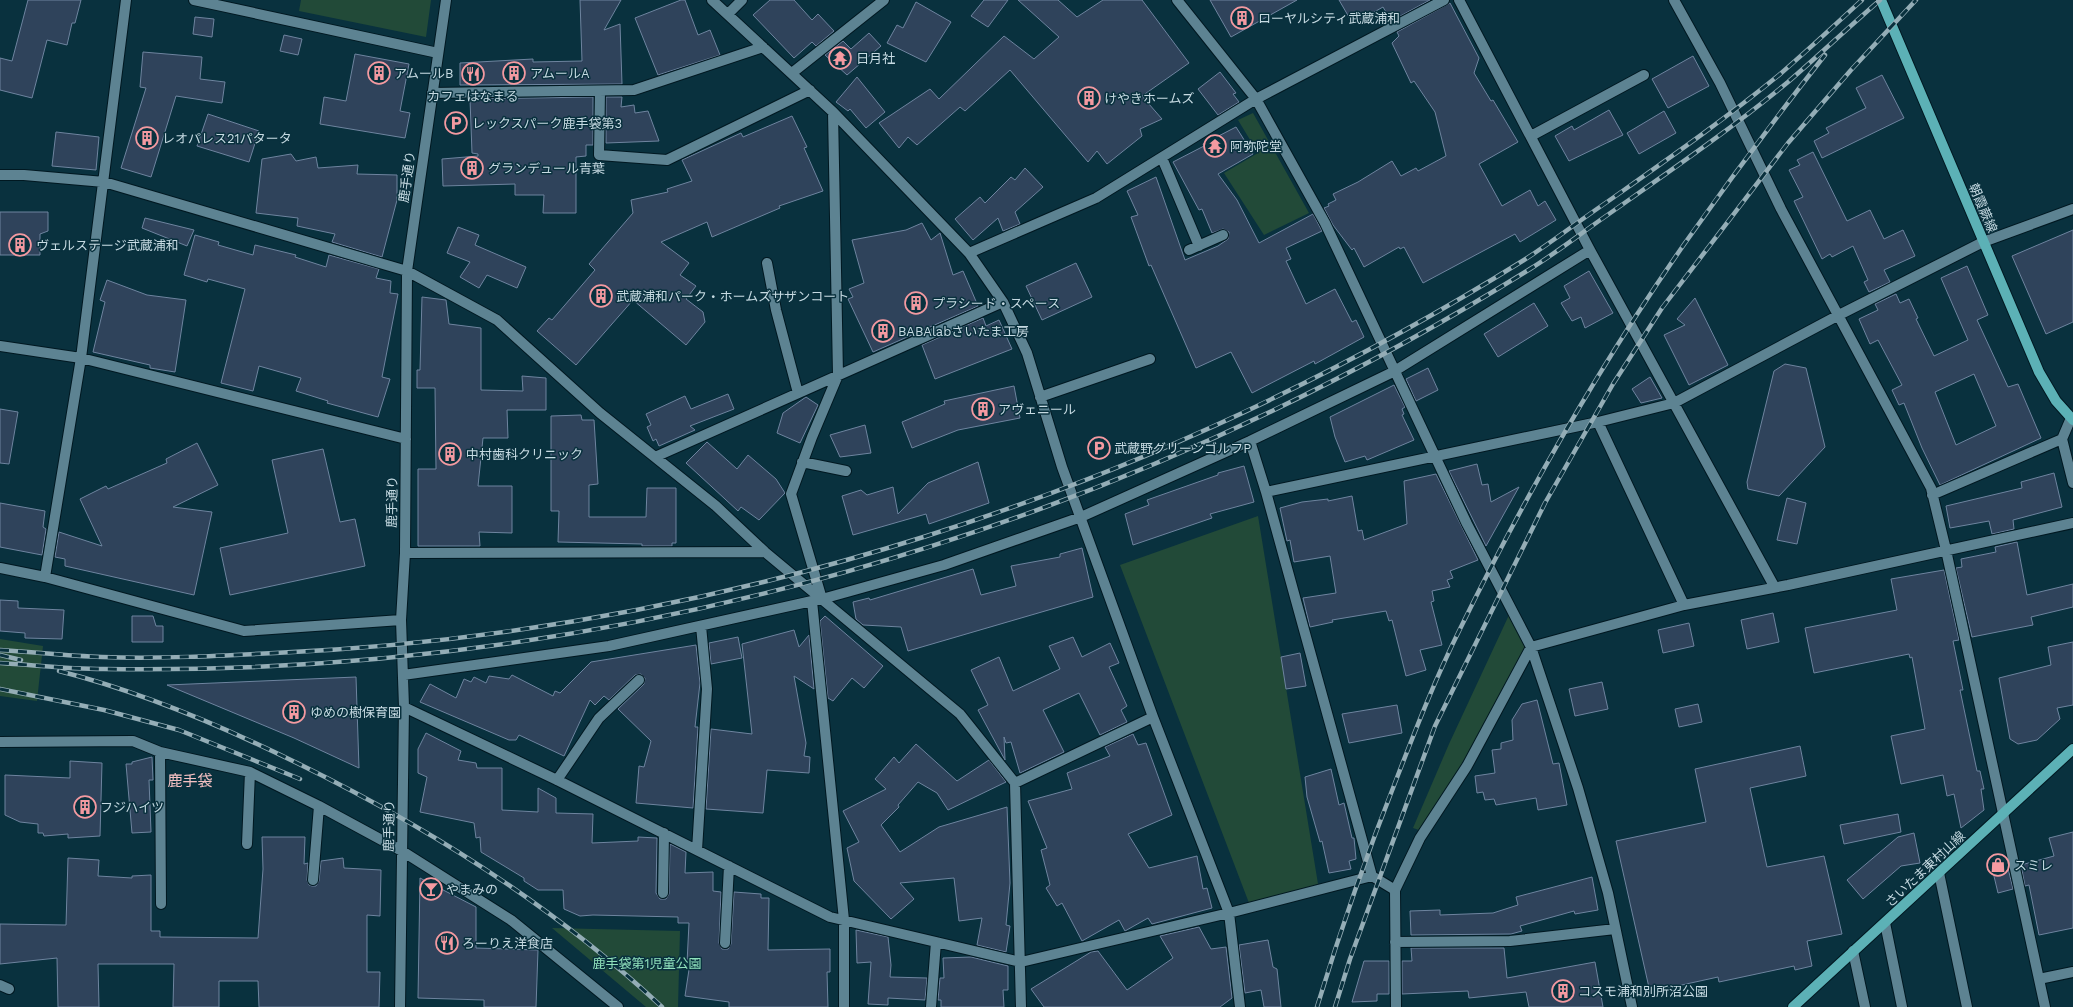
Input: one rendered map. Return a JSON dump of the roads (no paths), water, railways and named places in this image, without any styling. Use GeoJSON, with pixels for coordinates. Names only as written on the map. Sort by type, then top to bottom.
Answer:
{"type":"FeatureCollection","features":[{"type":"Feature","properties":{"kind":"main road","name":"朝霞蕨線"},"geometry":{"type":"LineString","coordinates":[[1881,0],[2039,372],[2056,401],[2072,419]]}},
{"type":"Feature","properties":{"kind":"main road","name":"さいたま東村山線"},"geometry":{"type":"LineString","coordinates":[[1793,1007],[1853,951],[1885,924],[2073,749]]}},
{"type":"Feature","properties":{"kind":"street"},"geometry":{"type":"LineString","coordinates":[[45,577],[81,358],[126,0]]}},
{"type":"Feature","properties":{"kind":"street"},"geometry":{"type":"LineString","coordinates":[[194,0],[438,53]]}},
{"type":"Feature","properties":{"kind":"street","name":"鹿手通り"},"geometry":{"type":"LineString","coordinates":[[400,1007],[404,706],[401,620],[405,554],[407,271],[446,0]]}},
{"type":"Feature","properties":{"kind":"street"},"geometry":{"type":"LineString","coordinates":[[712,0],[833,112],[969,253],[1003,302],[1027,353],[1040,397],[1081,517],[1153,717],[1229,913],[1240,1007]]}},
{"type":"Feature","properties":{"kind":"street"},"geometry":{"type":"LineString","coordinates":[[728,14],[742,0]]}},
{"type":"Feature","properties":{"kind":"street"},"geometry":{"type":"LineString","coordinates":[[792,73],[884,0]]}},
{"type":"Feature","properties":{"kind":"street"},"geometry":{"type":"LineString","coordinates":[[1177,0],[1256,100],[1325,223],[1393,372],[1467,524],[1531,647],[1578,788],[1608,893],[1632,1007]]}},
{"type":"Feature","properties":{"kind":"street"},"geometry":{"type":"LineString","coordinates":[[969,253],[1096,198],[1256,100],[1444,0]]}},
{"type":"Feature","properties":{"kind":"street"},"geometry":{"type":"LineString","coordinates":[[1459,0],[1590,250],[1774,586]]}},
{"type":"Feature","properties":{"kind":"street"},"geometry":{"type":"LineString","coordinates":[[1674,0],[1720,84],[1781,209],[1931,488],[2004,813],[2045,1007]]}},
{"type":"Feature","properties":{"kind":"street"},"geometry":{"type":"LineString","coordinates":[[432,93],[634,90],[763,47]]}},
{"type":"Feature","properties":{"kind":"street"},"geometry":{"type":"LineString","coordinates":[[1531,136],[1644,76]]}},
{"type":"Feature","properties":{"kind":"street"},"geometry":{"type":"LineString","coordinates":[[600,91],[599,155],[667,160],[810,90]]}},
{"type":"Feature","properties":{"kind":"street"},"geometry":{"type":"LineString","coordinates":[[833,112],[838,376],[802,462],[791,494],[817,600],[844,920],[844,1007]]}},
{"type":"Feature","properties":{"kind":"street"},"geometry":{"type":"LineString","coordinates":[[1162,158],[1199,246]]}},
{"type":"Feature","properties":{"kind":"street"},"geometry":{"type":"LineString","coordinates":[[0,175],[24,175],[104,182],[407,271],[498,320],[600,413],[716,506],[817,600],[960,714],[1015,783],[1021,962],[1021,1007]]}},
{"type":"Feature","properties":{"kind":"street"},"geometry":{"type":"LineString","coordinates":[[1266,492],[1434,455],[1598,422],[1674,403],[1839,315],[1983,242],[2073,209]]}},
{"type":"Feature","properties":{"kind":"street"},"geometry":{"type":"LineString","coordinates":[[1189,250],[1224,235]]}},
{"type":"Feature","properties":{"kind":"street"},"geometry":{"type":"LineString","coordinates":[[403,674],[609,646],[817,600],[944,565],[1081,517],[1250,441],[1393,372],[1590,250]]}},
{"type":"Feature","properties":{"kind":"street"},"geometry":{"type":"LineString","coordinates":[[767,263],[776,310],[798,393]]}},
{"type":"Feature","properties":{"kind":"street"},"geometry":{"type":"LineString","coordinates":[[655,457],[1003,302]]}},
{"type":"Feature","properties":{"kind":"street"},"geometry":{"type":"LineString","coordinates":[[0,346],[81,358],[406,439]]}},
{"type":"Feature","properties":{"kind":"street"},"geometry":{"type":"LineString","coordinates":[[1040,397],[1150,358]]}},
{"type":"Feature","properties":{"kind":"street"},"geometry":{"type":"LineString","coordinates":[[1932,495],[2062,439],[2072,419]]}},
{"type":"Feature","properties":{"kind":"street"},"geometry":{"type":"LineString","coordinates":[[1598,422],[1684,605]]}},
{"type":"Feature","properties":{"kind":"street"},"geometry":{"type":"LineString","coordinates":[[2062,439],[2073,483]]}},
{"type":"Feature","properties":{"kind":"street"},"geometry":{"type":"LineString","coordinates":[[1250,441],[1266,492],[1372,876],[1395,890]]}},
{"type":"Feature","properties":{"kind":"street"},"geometry":{"type":"LineString","coordinates":[[802,462],[846,471]]}},
{"type":"Feature","properties":{"kind":"street"},"geometry":{"type":"LineString","coordinates":[[1396,1007],[1395,890],[1420,838],[1467,766],[1531,647],[1684,605],[2073,522]]}},
{"type":"Feature","properties":{"kind":"street"},"geometry":{"type":"LineString","coordinates":[[405,554],[765,552]]}},
{"type":"Feature","properties":{"kind":"street"},"geometry":{"type":"LineString","coordinates":[[0,568],[45,577],[244,631],[401,620]]}},
{"type":"Feature","properties":{"kind":"street"},"geometry":{"type":"LineString","coordinates":[[697,850],[707,689],[701,626]]}},
{"type":"Feature","properties":{"kind":"street"},"geometry":{"type":"LineString","coordinates":[[556,780],[599,718],[639,680]]}},
{"type":"Feature","properties":{"kind":"street"},"geometry":{"type":"LineString","coordinates":[[404,706],[664,833],[830,917],[1021,962],[1229,913],[1372,876]]}},
{"type":"Feature","properties":{"kind":"street"},"geometry":{"type":"LineString","coordinates":[[1015,783],[1153,717]]}},
{"type":"Feature","properties":{"kind":"street"},"geometry":{"type":"LineString","coordinates":[[0,742],[133,741],[160,752],[250,772],[319,806],[402,851],[511,920],[618,1007]]}},
{"type":"Feature","properties":{"kind":"street"},"geometry":{"type":"LineString","coordinates":[[160,752],[161,904]]}},
{"type":"Feature","properties":{"kind":"street"},"geometry":{"type":"LineString","coordinates":[[247,844],[250,772]]}},
{"type":"Feature","properties":{"kind":"street"},"geometry":{"type":"LineString","coordinates":[[313,880],[319,806]]}},
{"type":"Feature","properties":{"kind":"street"},"geometry":{"type":"LineString","coordinates":[[663,892],[664,833]]}},
{"type":"Feature","properties":{"kind":"street"},"geometry":{"type":"LineString","coordinates":[[725,943],[729,866]]}},
{"type":"Feature","properties":{"kind":"street"},"geometry":{"type":"LineString","coordinates":[[1939,873],[1967,1007]]}},
{"type":"Feature","properties":{"kind":"street"},"geometry":{"type":"LineString","coordinates":[[1885,924],[1902,1007]]}},
{"type":"Feature","properties":{"kind":"street"},"geometry":{"type":"LineString","coordinates":[[1395,942],[1510,941],[1615,929]]}},
{"type":"Feature","properties":{"kind":"street"},"geometry":{"type":"LineString","coordinates":[[931,1007],[936,942]]}},
{"type":"Feature","properties":{"kind":"street"},"geometry":{"type":"LineString","coordinates":[[1853,951],[1865,1007]]}},
{"type":"Feature","properties":{"kind":"street"},"geometry":{"type":"LineString","coordinates":[[2039,979],[2073,972]]}},
{"type":"Feature","properties":{"kind":"railway"},"geometry":{"type":"LineString","coordinates":[[0,650],[123,658],[275,653],[440,640],[603,616],[765,582],[924,537],[1080,482],[1233,417],[1381,343],[1524,260],[1672,156],[1779,75],[1862,0]]}},
{"type":"Feature","properties":{"kind":"railway"},"geometry":{"type":"LineString","coordinates":[[0,663],[64,668],[103,669],[291,665],[478,647],[663,616],[845,572],[1023,515],[1197,445],[1366,363],[1530,269],[1559,250],[1744,117],[1788,82],[1880,0]]}},
{"type":"Feature","properties":{"kind":"railway"},"geometry":{"type":"LineString","coordinates":[[1335,1007],[1350,959],[1435,726],[1545,503],[1613,384],[1662,308],[1788,143],[1851,70],[1916,0]]}},
{"type":"Feature","properties":{"kind":"railway"},"geometry":{"type":"LineString","coordinates":[[1317,1007],[1345,919],[1366,861],[1435,683],[1485,579],[1537,481],[1623,336],[1685,243],[1736,171],[1825,55]]}},
{"type":"Feature","properties":{"kind":"railway"},"geometry":{"type":"LineString","coordinates":[[0,655],[21,660]]}},
{"type":"Feature","properties":{"kind":"railway"},"geometry":{"type":"LineString","coordinates":[[59,671],[90,679],[150,699],[210,723],[297,763],[394,814],[442,842],[534,903],[621,970],[662,1007]]}},
{"type":"Feature","properties":{"kind":"railway"},"geometry":{"type":"LineString","coordinates":[[0,689],[104,710],[179,730],[300,779]]}},
{"type":"Feature","properties":{"kind":"place","name":"ローヤルシティ武蔵浦和"},"geometry":{"type":"Point","coordinates":[1242,18]}},
{"type":"Feature","properties":{"kind":"place","name":"日月社"},"geometry":{"type":"Point","coordinates":[840,58]}},
{"type":"Feature","properties":{"kind":"place","name":"アムールB"},"geometry":{"type":"Point","coordinates":[379,73]}},
{"type":"Feature","properties":{"kind":"place","name":"アムールA"},"geometry":{"type":"Point","coordinates":[514,73]}},
{"type":"Feature","properties":{"kind":"place","name":"カフェはなまる"},"geometry":{"type":"Point","coordinates":[473,74]}},
{"type":"Feature","properties":{"kind":"place","name":"けやきホームズ"},"geometry":{"type":"Point","coordinates":[1089,98]}},
{"type":"Feature","properties":{"kind":"place","name":"レックスパーク鹿手袋第3"},"geometry":{"type":"Point","coordinates":[456,123]}},
{"type":"Feature","properties":{"kind":"place","name":"レオパレス21パタータ"},"geometry":{"type":"Point","coordinates":[147,138]}},
{"type":"Feature","properties":{"kind":"place","name":"阿弥陀堂"},"geometry":{"type":"Point","coordinates":[1215,146]}},
{"type":"Feature","properties":{"kind":"place","name":"グランデュール青葉"},"geometry":{"type":"Point","coordinates":[472,168]}},
{"type":"Feature","properties":{"kind":"place","name":"ヴェルステージ武蔵浦和"},"geometry":{"type":"Point","coordinates":[20,245]}},
{"type":"Feature","properties":{"kind":"place","name":"武蔵浦和パーク・ホームズサザンコート"},"geometry":{"type":"Point","coordinates":[601,296]}},
{"type":"Feature","properties":{"kind":"place","name":"プラシード・スペース"},"geometry":{"type":"Point","coordinates":[916,303]}},
{"type":"Feature","properties":{"kind":"place","name":"BABAlabさいたま工房"},"geometry":{"type":"Point","coordinates":[883,331]}},
{"type":"Feature","properties":{"kind":"place","name":"アヴェニール"},"geometry":{"type":"Point","coordinates":[983,409]}},
{"type":"Feature","properties":{"kind":"place","name":"武蔵野グリーンゴルフP"},"geometry":{"type":"Point","coordinates":[1099,448]}},
{"type":"Feature","properties":{"kind":"place","name":"中村歯科クリニック"},"geometry":{"type":"Point","coordinates":[450,454]}},
{"type":"Feature","properties":{"kind":"place","name":"ゆめの樹保育園"},"geometry":{"type":"Point","coordinates":[294,712]}},
{"type":"Feature","properties":{"kind":"place","name":"フジハイツ"},"geometry":{"type":"Point","coordinates":[85,807]}},
{"type":"Feature","properties":{"kind":"place","name":"スミレ"},"geometry":{"type":"Point","coordinates":[1998,865]}},
{"type":"Feature","properties":{"kind":"place","name":"やまみの"},"geometry":{"type":"Point","coordinates":[431,889]}},
{"type":"Feature","properties":{"kind":"place","name":"ろーりえ洋食店"},"geometry":{"type":"Point","coordinates":[447,943]}},
{"type":"Feature","properties":{"kind":"place","name":"コスモ浦和別所沼公園"},"geometry":{"type":"Point","coordinates":[1563,991]}},
{"type":"Feature","properties":{"kind":"district","name":"鹿手袋"},"geometry":{"type":"Point","coordinates":[190,781]}},
{"type":"Feature","properties":{"kind":"park label","name":"鹿手袋第1児童公園"},"geometry":{"type":"Point","coordinates":[647,963]}}]}
